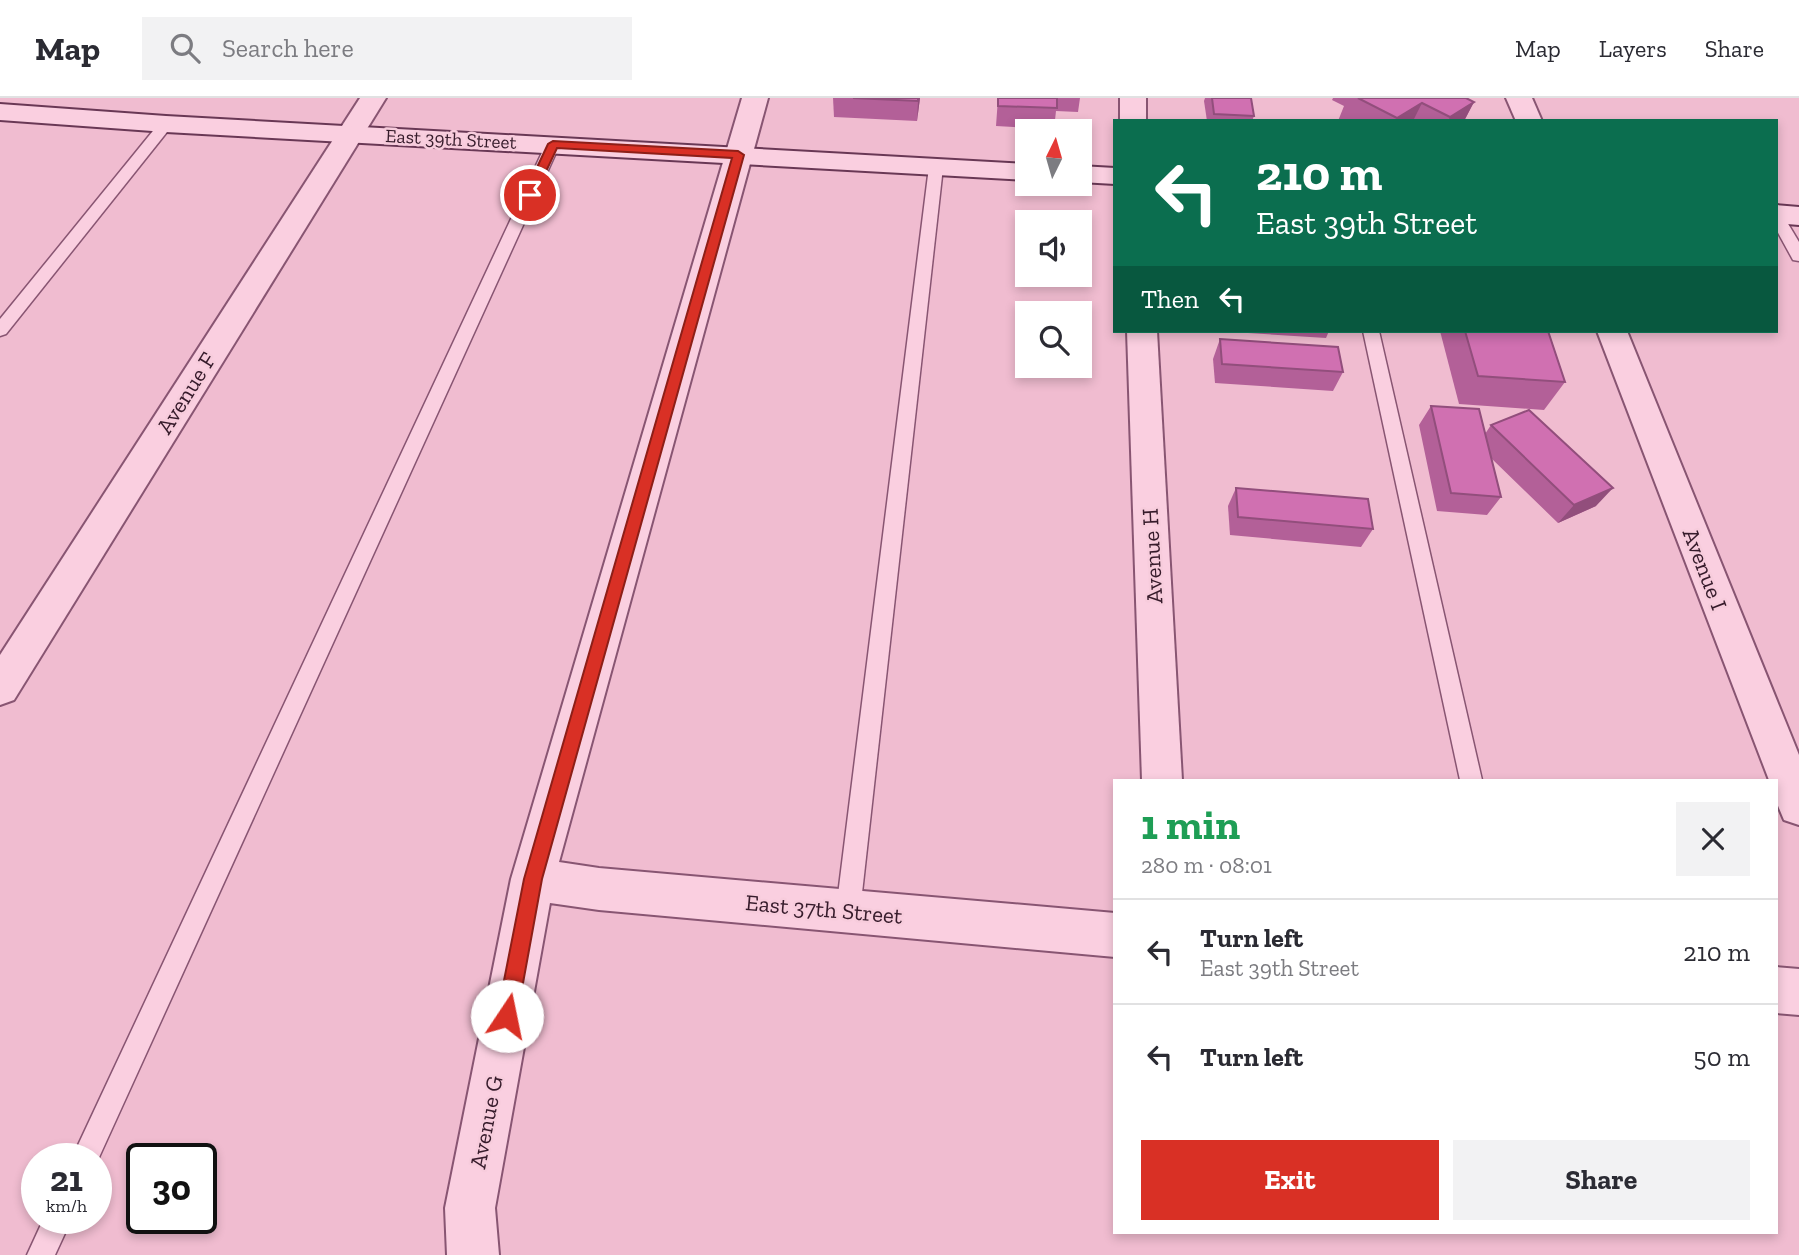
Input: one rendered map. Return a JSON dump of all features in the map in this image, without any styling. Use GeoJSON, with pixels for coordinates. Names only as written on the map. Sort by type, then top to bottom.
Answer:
{"type":"FeatureCollection","features":[{"type":"Feature","properties":{"kind":"street","name":"Avenue F"},"geometry":{"type":"LineString","coordinates":[[0,688],[373,98]]}},
{"type":"Feature","properties":{"kind":"street","name":"Avenue G"},"geometry":{"type":"LineString","coordinates":[[473,1255],[470,1208],[533,879],[755,98]]}},
{"type":"Feature","properties":{"kind":"street"},"geometry":{"type":"LineString","coordinates":[[1133,98],[1133,119]]}},
{"type":"Feature","properties":{"kind":"street"},"geometry":{"type":"LineString","coordinates":[[1520,98],[1528,119]]}},
{"type":"Feature","properties":{"kind":"street","name":"East 39th Street"},"geometry":{"type":"LineString","coordinates":[[0,112],[166,124],[1015,171]]}},
{"type":"Feature","properties":{"kind":"street"},"geometry":{"type":"LineString","coordinates":[[1092,175],[1113,176]]}},
{"type":"Feature","properties":{"kind":"street"},"geometry":{"type":"LineString","coordinates":[[1778,215],[1799,216]]}},
{"type":"Feature","properties":{"kind":"street","name":"Avenue H"},"geometry":{"type":"LineString","coordinates":[[1142,333],[1162,779]]}},
{"type":"Feature","properties":{"kind":"street","name":"Avenue I"},"geometry":{"type":"LineString","coordinates":[[1613,333],[1799,806]]}},
{"type":"Feature","properties":{"kind":"street","name":"East 37th Street"},"geometry":{"type":"LineString","coordinates":[[533,879],[599,889],[1113,934]]}},
{"type":"Feature","properties":{"kind":"street"},"geometry":{"type":"LineString","coordinates":[[1778,990],[1799,992]]}},
{"type":"Feature","properties":{"kind":"lane"},"geometry":{"type":"LineString","coordinates":[[0,330],[166,124]]}},
{"type":"Feature","properties":{"kind":"lane"},"geometry":{"type":"LineString","coordinates":[[92,1143],[553,144]]}},
{"type":"Feature","properties":{"kind":"lane"},"geometry":{"type":"LineString","coordinates":[[848,911],[936,167]]}},
{"type":"Feature","properties":{"kind":"lane"},"geometry":{"type":"LineString","coordinates":[[1778,219],[1799,256]]}},
{"type":"Feature","properties":{"kind":"lane"},"geometry":{"type":"LineString","coordinates":[[1371,333],[1471,779]]}},
{"type":"Feature","properties":{"kind":"lane"},"geometry":{"type":"LineString","coordinates":[[41,1255],[51,1234]]}},
{"type":"Feature","properties":{"kind":"building"},"geometry":{"type":"Polygon","coordinates":[[[853,98],[918,98],[918,101],[853,98]]]}},
{"type":"Feature","properties":{"kind":"building"},"geometry":{"type":"Polygon","coordinates":[[[998,98],[1057,98],[1057,108],[998,106],[998,98]]]}},
{"type":"Feature","properties":{"kind":"building"},"geometry":{"type":"Polygon","coordinates":[[[1212,98],[1251,98],[1254,116],[1214,114],[1212,98]]]}},
{"type":"Feature","properties":{"kind":"building"},"geometry":{"type":"Polygon","coordinates":[[[1358,98],[1466,98],[1474,102],[1450,117],[1422,103],[1397,118],[1358,98]]]}},
{"type":"Feature","properties":{"kind":"building"},"geometry":{"type":"Polygon","coordinates":[[[1466,333],[1549,333],[1565,382],[1478,376],[1466,333]]]}},
{"type":"Feature","properties":{"kind":"building"},"geometry":{"type":"Polygon","coordinates":[[[1220,339],[1338,347],[1343,372],[1222,364],[1220,339]]]}},
{"type":"Feature","properties":{"kind":"building"},"geometry":{"type":"Polygon","coordinates":[[[1431,406],[1479,409],[1501,497],[1451,493],[1431,406]]]}},
{"type":"Feature","properties":{"kind":"building"},"geometry":{"type":"Polygon","coordinates":[[[1529,410],[1613,488],[1574,505],[1491,425],[1529,410]]]}},
{"type":"Feature","properties":{"kind":"building"},"geometry":{"type":"Polygon","coordinates":[[[1236,488],[1368,499],[1373,529],[1238,517],[1236,488]]]}},
{"type":"Feature","properties":{"kind":"route"},"geometry":{"type":"LineString","coordinates":[[507,1016],[533,879],[738,155],[553,144],[530,195]]}}]}
